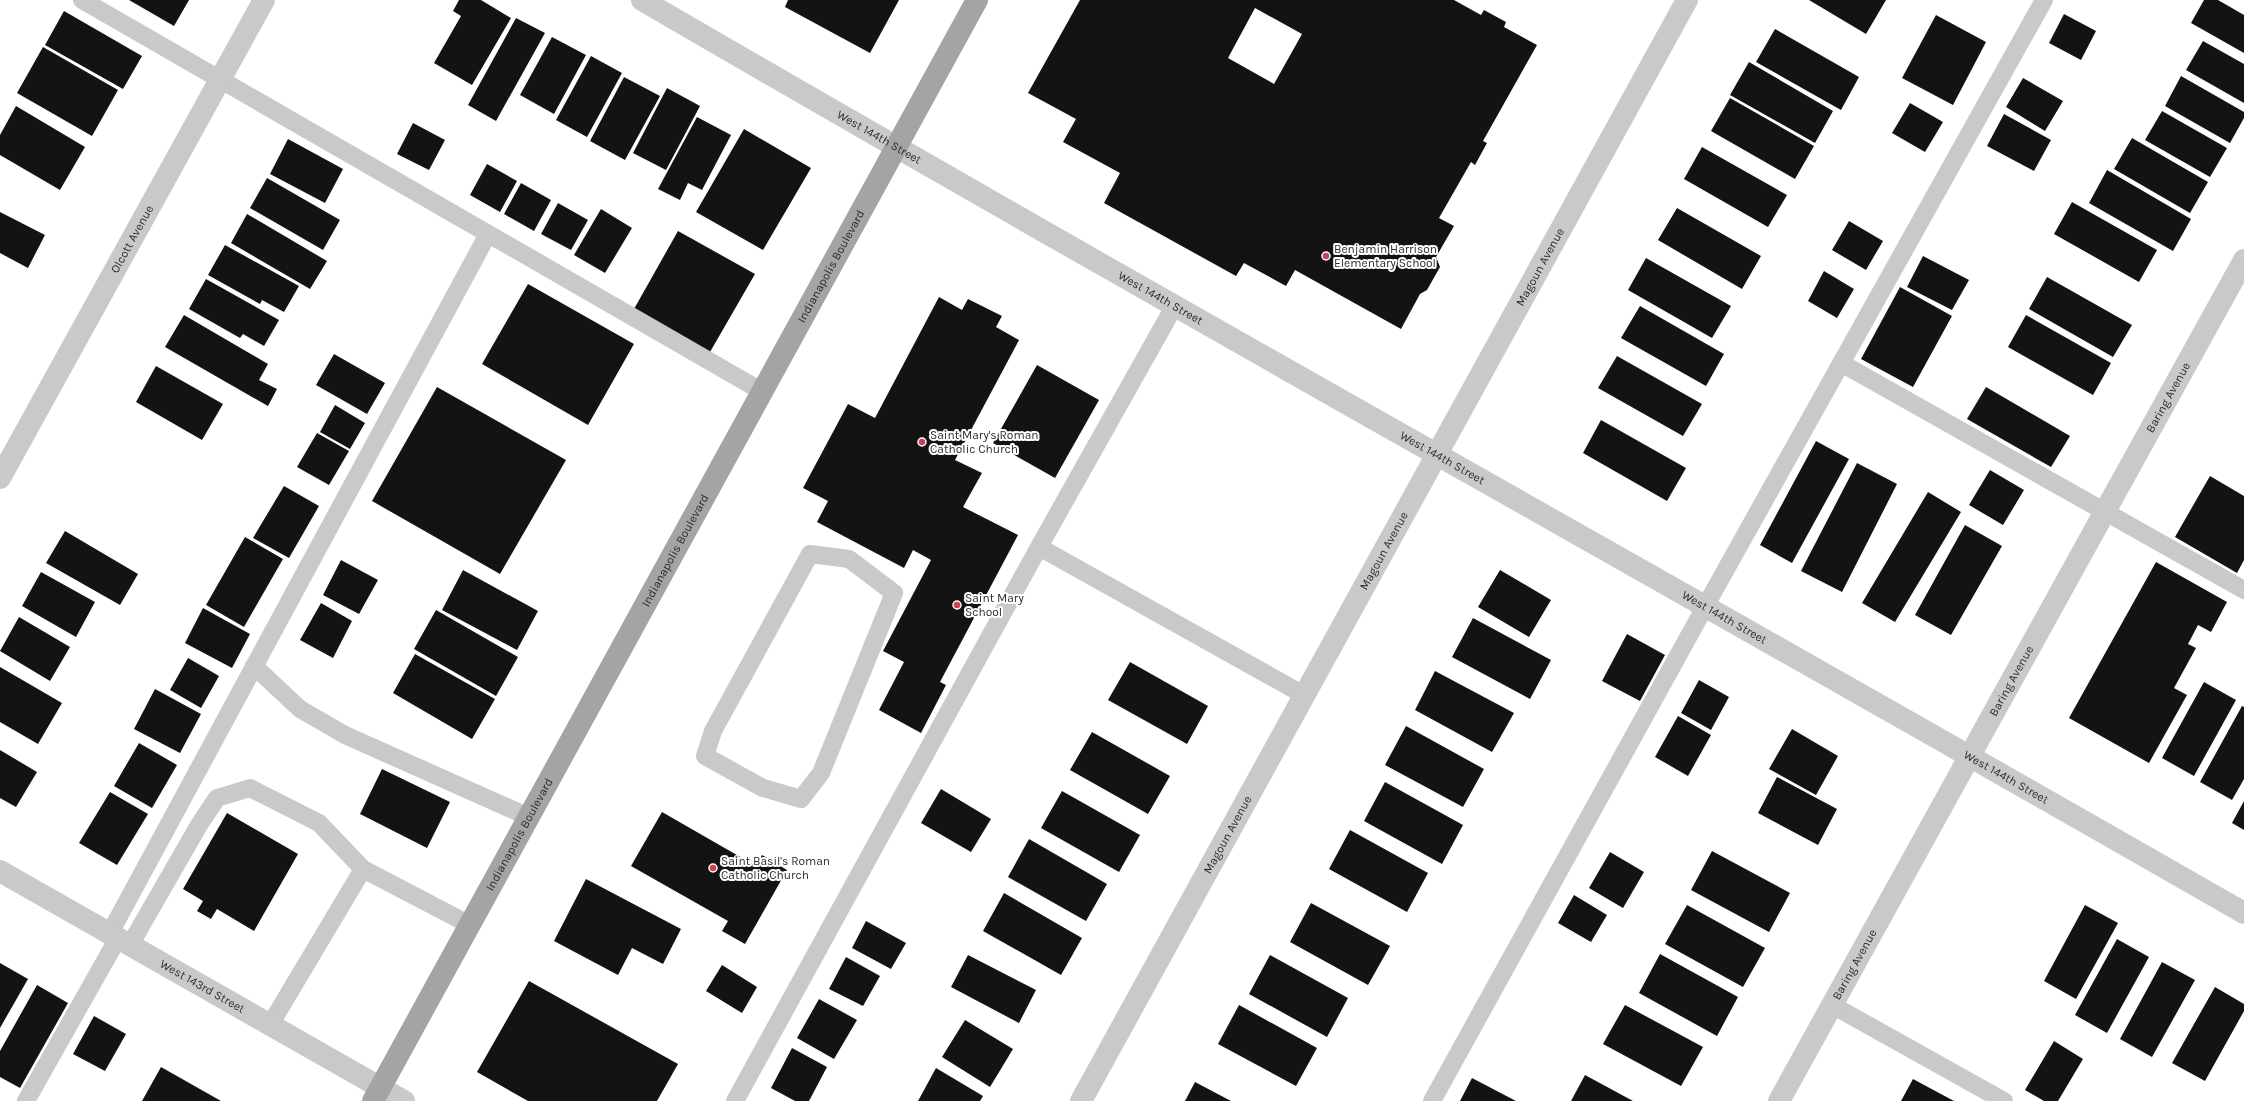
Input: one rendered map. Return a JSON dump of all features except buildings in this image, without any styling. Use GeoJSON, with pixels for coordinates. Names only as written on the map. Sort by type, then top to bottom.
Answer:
{"type":"FeatureCollection","features":[{"type":"Feature","properties":{"kind":"main road","name":"Indianapolis Boulevard"},"geometry":{"type":"LineString","coordinates":[[377,1094],[977,0]]}},
{"type":"Feature","properties":{"kind":"street","name":"Olcott Avenue"},"geometry":{"type":"LineString","coordinates":[[0,478],[264,0]]}},
{"type":"Feature","properties":{"kind":"street","name":"West 144th Street"},"geometry":{"type":"LineString","coordinates":[[642,0],[897,148],[1706,605],[2244,913]]}},
{"type":"Feature","properties":{"kind":"street","name":"Magoun Avenue"},"geometry":{"type":"LineString","coordinates":[[1081,1101],[1687,0]]}},
{"type":"Feature","properties":{"kind":"street","name":"Baring Avenue"},"geometry":{"type":"LineString","coordinates":[[1779,1101],[2244,260]]}},
{"type":"Feature","properties":{"kind":"street","name":"West 143rd Street"},"geometry":{"type":"LineString","coordinates":[[0,871],[270,1025],[377,1094],[404,1101]]}},
{"type":"Feature","properties":{"kind":"lane"},"geometry":{"type":"LineString","coordinates":[[82,0],[763,392]]}},
{"type":"Feature","properties":{"kind":"lane"},"geometry":{"type":"LineString","coordinates":[[1432,1101],[1706,605],[2044,0]]}},
{"type":"Feature","properties":{"kind":"lane"},"geometry":{"type":"LineString","coordinates":[[26,1101],[119,939],[254,666],[488,234]]}},
{"type":"Feature","properties":{"kind":"lane"},"geometry":{"type":"LineString","coordinates":[[735,1101],[1039,547],[1175,305]]}},
{"type":"Feature","properties":{"kind":"lane"},"geometry":{"type":"LineString","coordinates":[[1841,363],[2244,590]]}},
{"type":"Feature","properties":{"kind":"lane"},"geometry":{"type":"LineString","coordinates":[[1039,547],[1304,695]]}},
{"type":"Feature","properties":{"kind":"lane"},"geometry":{"type":"LineString","coordinates":[[810,554],[849,559],[894,593],[821,773],[801,799],[764,788],[705,756],[713,731],[810,554]]}},
{"type":"Feature","properties":{"kind":"lane"},"geometry":{"type":"LineString","coordinates":[[254,666],[300,709],[345,735],[529,817]]}},
{"type":"Feature","properties":{"kind":"lane"},"geometry":{"type":"LineString","coordinates":[[119,939],[217,798],[250,788],[319,823],[362,869],[470,925]]}},
{"type":"Feature","properties":{"kind":"lane"},"geometry":{"type":"LineString","coordinates":[[270,1025],[362,869]]}},
{"type":"Feature","properties":{"kind":"lane"},"geometry":{"type":"LineString","coordinates":[[1832,1005],[2004,1101]]}},
{"type":"Feature","properties":{"kind":"place","name":"Benjamin Harrison Elementary School"},"geometry":{"type":"Point","coordinates":[1326,256]}},
{"type":"Feature","properties":{"kind":"place","name":"Saint Mary's Roman Catholic Church"},"geometry":{"type":"Point","coordinates":[922,442]}},
{"type":"Feature","properties":{"kind":"place","name":"Saint Mary School"},"geometry":{"type":"Point","coordinates":[957,605]}},
{"type":"Feature","properties":{"kind":"place","name":"Saint Basil's Roman Catholic Church"},"geometry":{"type":"Point","coordinates":[713,868]}}]}
